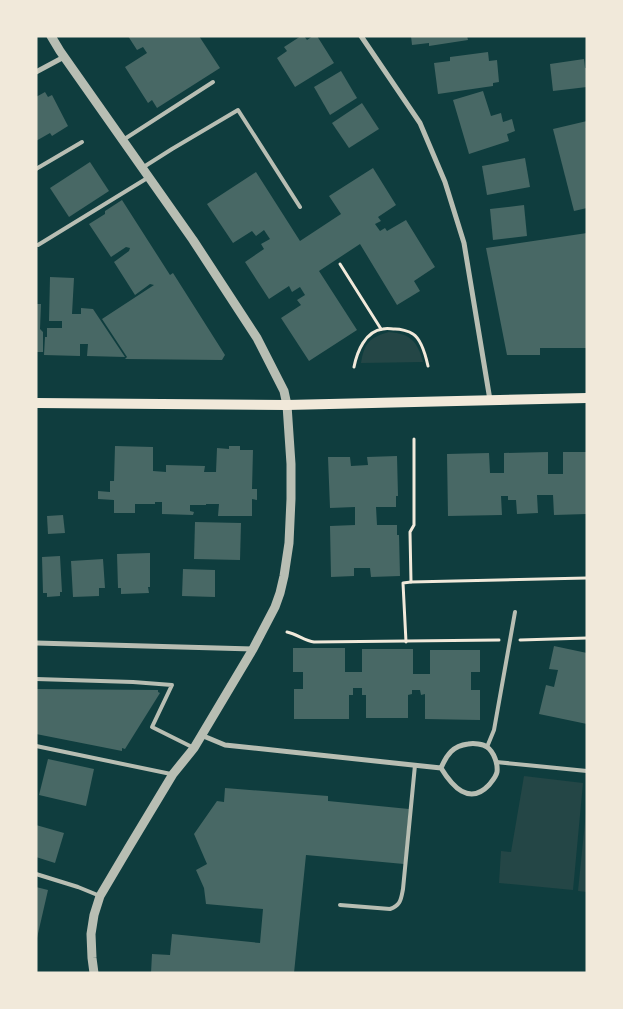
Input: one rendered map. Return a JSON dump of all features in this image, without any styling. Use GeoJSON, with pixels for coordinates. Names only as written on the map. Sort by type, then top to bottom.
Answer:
{"type":"FeatureCollection","features":[{"type":"Feature","properties":{"kind":"main road"},"geometry":{"type":"LineString","coordinates":[[36,403],[287,405],[587,398]]}},
{"type":"Feature","properties":{"kind":"street"},"geometry":{"type":"LineString","coordinates":[[52,36],[64,57],[194,240],[258,338],[284,391],[287,405],[290,464],[289,543],[280,593],[253,648],[194,748],[173,774],[100,896],[91,934],[94,973]]}},
{"type":"Feature","properties":{"kind":"street"},"geometry":{"type":"LineString","coordinates":[[361,36],[420,123],[445,182],[464,243],[490,400]]}},
{"type":"Feature","properties":{"kind":"street"},"geometry":{"type":"LineString","coordinates":[[36,72],[64,57]]}},
{"type":"Feature","properties":{"kind":"street"},"geometry":{"type":"LineString","coordinates":[[36,643],[253,648]]}},
{"type":"Feature","properties":{"kind":"street"},"geometry":{"type":"LineString","coordinates":[[201,735],[225,745],[441,768]]}},
{"type":"Feature","properties":{"kind":"street"},"geometry":{"type":"LineString","coordinates":[[474,743],[487,747],[495,758],[497,772],[493,781],[486,788],[477,793],[466,793],[455,788],[441,768],[447,754],[460,745],[474,743]]}},
{"type":"Feature","properties":{"kind":"lane"},"geometry":{"type":"LineString","coordinates":[[123,140],[213,82]]}},
{"type":"Feature","properties":{"kind":"lane"},"geometry":{"type":"LineString","coordinates":[[142,168],[238,110],[300,207]]}},
{"type":"Feature","properties":{"kind":"lane"},"geometry":{"type":"LineString","coordinates":[[36,168],[82,142]]}},
{"type":"Feature","properties":{"kind":"lane"},"geometry":{"type":"LineString","coordinates":[[38,245],[149,178]]}},
{"type":"Feature","properties":{"kind":"lane"},"geometry":{"type":"LineString","coordinates":[[487,747],[494,730],[515,612]]}},
{"type":"Feature","properties":{"kind":"lane"},"geometry":{"type":"LineString","coordinates":[[36,679],[172,685],[152,727],[194,748]]}},
{"type":"Feature","properties":{"kind":"lane"},"geometry":{"type":"LineString","coordinates":[[36,746],[173,774]]}},
{"type":"Feature","properties":{"kind":"lane"},"geometry":{"type":"LineString","coordinates":[[496,762],[587,772]]}},
{"type":"Feature","properties":{"kind":"lane"},"geometry":{"type":"LineString","coordinates":[[340,905],[390,910],[401,902],[415,765]]}},
{"type":"Feature","properties":{"kind":"lane"},"geometry":{"type":"LineString","coordinates":[[36,874],[100,896]]}},
{"type":"Feature","properties":{"kind":"path"},"geometry":{"type":"LineString","coordinates":[[340,264],[381,329]]}},
{"type":"Feature","properties":{"kind":"path"},"geometry":{"type":"LineString","coordinates":[[354,367],[362,344],[370,335],[381,329],[398,329],[414,335],[424,350],[428,366]]}},
{"type":"Feature","properties":{"kind":"path"},"geometry":{"type":"LineString","coordinates":[[411,582],[410,532],[414,525],[414,439]]}},
{"type":"Feature","properties":{"kind":"path"},"geometry":{"type":"LineString","coordinates":[[406,642],[403,583],[587,578]]}},
{"type":"Feature","properties":{"kind":"path"},"geometry":{"type":"LineString","coordinates":[[287,632],[309,642],[587,638]]}},
{"type":"Feature","properties":{"kind":"shaded area"},"geometry":{"type":"Polygon","coordinates":[[[389,332],[403,335],[412,340],[423,362],[361,363],[364,350],[369,342],[377,336],[389,332]]]}},
{"type":"Feature","properties":{"kind":"shaded area"},"geometry":{"type":"Polygon","coordinates":[[[524,776],[583,783],[573,890],[499,883],[501,851],[511,852],[524,776]]]}},
{"type":"Feature","properties":{"kind":"shaded area"},"geometry":{"type":"Polygon","coordinates":[[[587,802],[587,892],[578,891],[587,802]]]}},
{"type":"Feature","properties":{"kind":"building"},"geometry":{"type":"Polygon","coordinates":[[[128,36],[199,36],[220,68],[157,108],[152,100],[148,103],[125,67],[147,53],[143,47],[137,50],[128,36]]]}},
{"type":"Feature","properties":{"kind":"building"},"geometry":{"type":"Polygon","coordinates":[[[304,36],[307,40],[317,36],[334,63],[295,87],[277,58],[287,51],[284,47],[304,36]]]}},
{"type":"Feature","properties":{"kind":"building"},"geometry":{"type":"Polygon","coordinates":[[[411,36],[467,36],[468,40],[429,46],[429,43],[412,45],[411,36]]]}},
{"type":"Feature","properties":{"kind":"building"},"geometry":{"type":"Polygon","coordinates":[[[488,52],[489,61],[497,60],[499,82],[493,83],[493,86],[438,94],[434,63],[450,61],[450,57],[488,52]]]}},
{"type":"Feature","properties":{"kind":"building"},"geometry":{"type":"Polygon","coordinates":[[[584,59],[585,68],[587,68],[587,87],[553,91],[550,64],[584,59]]]}},
{"type":"Feature","properties":{"kind":"building"},"geometry":{"type":"Polygon","coordinates":[[[341,71],[357,98],[330,115],[314,87],[341,71]]]}},
{"type":"Feature","properties":{"kind":"building"},"geometry":{"type":"Polygon","coordinates":[[[483,91],[491,116],[501,113],[503,122],[512,119],[515,131],[507,134],[509,141],[469,154],[453,100],[483,91]]]}},
{"type":"Feature","properties":{"kind":"building"},"geometry":{"type":"Polygon","coordinates":[[[45,92],[48,97],[52,95],[68,126],[52,136],[50,133],[36,141],[36,97],[45,92]]]}},
{"type":"Feature","properties":{"kind":"building"},"geometry":{"type":"Polygon","coordinates":[[[362,103],[379,129],[349,148],[332,123],[362,103]]]}},
{"type":"Feature","properties":{"kind":"building"},"geometry":{"type":"Polygon","coordinates":[[[587,121],[587,208],[574,211],[553,129],[587,121]]]}},
{"type":"Feature","properties":{"kind":"building"},"geometry":{"type":"Polygon","coordinates":[[[525,158],[530,187],[487,195],[482,166],[525,158]]]}},
{"type":"Feature","properties":{"kind":"building"},"geometry":{"type":"Polygon","coordinates":[[[90,162],[109,191],[69,217],[50,188],[90,162]]]}},
{"type":"Feature","properties":{"kind":"building"},"geometry":{"type":"Polygon","coordinates":[[[373,168],[396,205],[378,217],[381,221],[375,224],[380,231],[385,228],[387,231],[406,220],[435,267],[414,281],[420,291],[397,305],[360,244],[319,271],[357,330],[309,361],[281,318],[301,305],[297,300],[305,295],[300,287],[292,292],[289,286],[269,299],[245,262],[264,249],[261,244],[270,239],[264,230],[256,236],[252,231],[233,243],[207,204],[256,172],[300,241],[341,214],[329,196],[373,168]]]}},
{"type":"Feature","properties":{"kind":"building"},"geometry":{"type":"Polygon","coordinates":[[[122,200],[170,275],[173,273],[225,355],[222,360],[125,359],[127,357],[102,319],[154,285],[150,284],[135,295],[114,262],[129,251],[130,248],[126,247],[111,257],[89,224],[122,200]]]}},
{"type":"Feature","properties":{"kind":"building"},"geometry":{"type":"Polygon","coordinates":[[[524,205],[527,236],[493,240],[490,209],[524,205]]]}},
{"type":"Feature","properties":{"kind":"building"},"geometry":{"type":"Polygon","coordinates":[[[587,233],[587,348],[540,348],[540,355],[507,355],[486,248],[587,233]]]}},
{"type":"Feature","properties":{"kind":"building"},"geometry":{"type":"Polygon","coordinates":[[[50,277],[74,278],[72,314],[81,314],[81,308],[93,309],[125,357],[87,356],[88,344],[80,344],[80,356],[44,355],[47,328],[62,328],[62,321],[49,321],[50,277]]]}},
{"type":"Feature","properties":{"kind":"building"},"geometry":{"type":"Polygon","coordinates":[[[36,304],[41,304],[40,329],[43,332],[43,352],[36,352],[36,304]]]}},
{"type":"Feature","properties":{"kind":"building"},"geometry":{"type":"Polygon","coordinates":[[[115,446],[153,447],[153,471],[166,472],[166,465],[205,466],[204,472],[216,472],[217,448],[229,449],[229,446],[240,446],[240,450],[253,450],[252,489],[257,489],[257,500],[252,499],[252,516],[218,516],[219,504],[190,505],[190,511],[194,512],[193,515],[162,514],[162,502],[135,504],[135,513],[114,513],[114,500],[98,499],[98,491],[110,492],[110,481],[114,481],[115,446]]]}},
{"type":"Feature","properties":{"kind":"building"},"geometry":{"type":"Polygon","coordinates":[[[548,452],[548,474],[563,474],[563,452],[587,452],[587,514],[554,515],[553,495],[537,495],[538,513],[517,514],[516,500],[508,500],[508,496],[501,496],[502,515],[448,516],[447,454],[489,453],[490,473],[504,473],[504,453],[548,452]]]}},
{"type":"Feature","properties":{"kind":"building"},"geometry":{"type":"Polygon","coordinates":[[[397,456],[398,496],[396,496],[396,507],[376,507],[377,525],[397,525],[400,576],[371,577],[370,568],[354,568],[354,576],[331,577],[330,526],[355,525],[355,507],[330,508],[328,457],[350,457],[351,466],[368,465],[367,457],[397,456]]]}},
{"type":"Feature","properties":{"kind":"building"},"geometry":{"type":"Polygon","coordinates":[[[63,515],[65,533],[48,534],[47,516],[63,515]]]}},
{"type":"Feature","properties":{"kind":"building"},"geometry":{"type":"Polygon","coordinates":[[[195,522],[241,523],[240,560],[194,559],[195,522]]]}},
{"type":"Feature","properties":{"kind":"building"},"geometry":{"type":"Polygon","coordinates":[[[150,553],[149,593],[121,594],[121,588],[118,588],[117,554],[150,553]]]}},
{"type":"Feature","properties":{"kind":"building"},"geometry":{"type":"Polygon","coordinates":[[[60,556],[62,592],[60,592],[60,596],[47,597],[47,593],[43,593],[42,557],[60,556]]]}},
{"type":"Feature","properties":{"kind":"building"},"geometry":{"type":"Polygon","coordinates":[[[103,559],[105,588],[99,588],[99,596],[73,597],[71,561],[103,559]]]}},
{"type":"Feature","properties":{"kind":"building"},"geometry":{"type":"Polygon","coordinates":[[[183,569],[215,570],[215,597],[182,596],[183,569]]]}},
{"type":"Feature","properties":{"kind":"building"},"geometry":{"type":"Polygon","coordinates":[[[554,646],[587,653],[587,724],[539,714],[546,685],[554,687],[558,670],[549,669],[554,646]]]}},
{"type":"Feature","properties":{"kind":"building"},"geometry":{"type":"Polygon","coordinates":[[[293,648],[345,648],[345,672],[362,672],[362,649],[413,649],[413,674],[430,674],[430,650],[480,650],[480,672],[471,672],[471,690],[480,690],[480,720],[425,719],[425,694],[421,695],[420,690],[412,690],[412,694],[408,695],[408,718],[366,718],[366,695],[362,695],[362,688],[353,688],[353,695],[349,695],[349,719],[294,719],[294,689],[303,689],[303,672],[293,672],[293,648]]]}},
{"type":"Feature","properties":{"kind":"building"},"geometry":{"type":"Polygon","coordinates":[[[36,689],[158,690],[160,693],[125,749],[122,748],[122,751],[36,734],[36,689]]]}},
{"type":"Feature","properties":{"kind":"building"},"geometry":{"type":"Polygon","coordinates":[[[48,759],[94,769],[86,806],[39,795],[48,759]]]}},
{"type":"Feature","properties":{"kind":"building"},"geometry":{"type":"Polygon","coordinates":[[[225,788],[328,796],[328,801],[409,809],[404,864],[306,855],[294,973],[151,973],[152,954],[170,955],[172,934],[260,943],[263,909],[206,904],[204,888],[196,870],[207,864],[194,834],[217,801],[224,802],[225,788]]]}},
{"type":"Feature","properties":{"kind":"building"},"geometry":{"type":"Polygon","coordinates":[[[36,825],[64,833],[55,863],[36,857],[36,825]]]}},
{"type":"Feature","properties":{"kind":"building"},"geometry":{"type":"Polygon","coordinates":[[[36,887],[48,890],[37,938],[36,938],[36,887]]]}}]}
